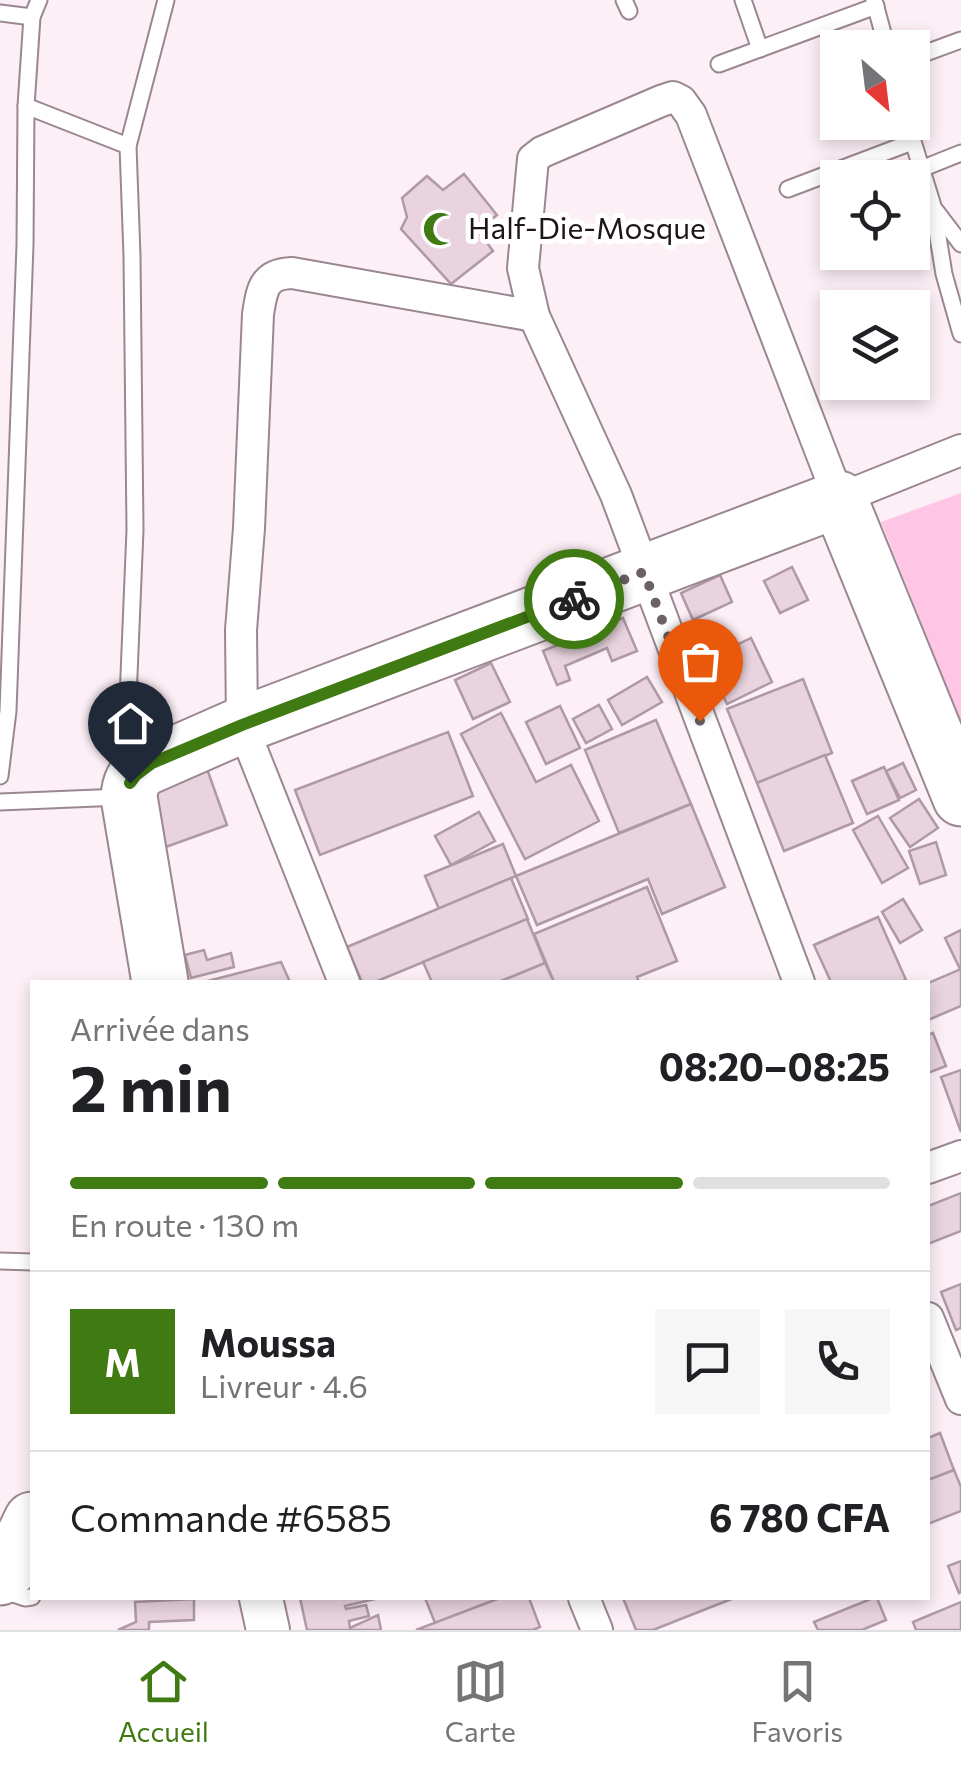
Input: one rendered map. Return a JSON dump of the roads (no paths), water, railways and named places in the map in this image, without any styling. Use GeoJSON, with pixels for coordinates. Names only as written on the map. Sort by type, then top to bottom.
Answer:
{"type":"FeatureCollection","features":[{"type":"Feature","properties":{"kind":"highway"},"geometry":{"type":"LineString","coordinates":[[160,980],[132,786],[152,763],[242,725],[839,499],[961,798]]}},
{"type":"Feature","properties":{"kind":"highway"},"geometry":{"type":"LineString","coordinates":[[0,1577],[8,1570],[30,1524]]}},
{"type":"Feature","properties":{"kind":"street"},"geometry":{"type":"LineString","coordinates":[[798,980],[616,495],[534,316],[523,268],[534,158],[660,101],[673,97],[681,100],[839,499],[961,450]]}},
{"type":"Feature","properties":{"kind":"street"},"geometry":{"type":"LineString","coordinates":[[343,980],[242,725],[241,630],[262,289],[270,278],[292,273],[534,316]]}},
{"type":"Feature","properties":{"kind":"street"},"geometry":{"type":"LineString","coordinates":[[930,1167],[961,1156]]}},
{"type":"Feature","properties":{"kind":"street"},"geometry":{"type":"LineString","coordinates":[[930,1323],[961,1399]]}},
{"type":"Feature","properties":{"kind":"street"},"geometry":{"type":"LineString","coordinates":[[261,1600],[268,1630]]}},
{"type":"Feature","properties":{"kind":"street"},"geometry":{"type":"LineString","coordinates":[[585,1600],[597,1630]]}},
{"type":"Feature","properties":{"kind":"lane"},"geometry":{"type":"LineString","coordinates":[[0,776],[8,710],[26,106],[32,17],[39,0]]}},
{"type":"Feature","properties":{"kind":"lane"},"geometry":{"type":"LineString","coordinates":[[0,802],[132,786],[128,699],[135,530],[128,146],[166,0]]}},
{"type":"Feature","properties":{"kind":"lane"},"geometry":{"type":"LineString","coordinates":[[744,0],[760,49]]}},
{"type":"Feature","properties":{"kind":"lane"},"geometry":{"type":"LineString","coordinates":[[718,64],[875,3],[882,30]]}},
{"type":"Feature","properties":{"kind":"lane"},"geometry":{"type":"LineString","coordinates":[[0,12],[32,17]]}},
{"type":"Feature","properties":{"kind":"lane"},"geometry":{"type":"LineString","coordinates":[[930,51],[961,40]]}},
{"type":"Feature","properties":{"kind":"lane"},"geometry":{"type":"LineString","coordinates":[[26,106],[128,146]]}},
{"type":"Feature","properties":{"kind":"lane"},"geometry":{"type":"LineString","coordinates":[[788,189],[912,142],[918,160]]}},
{"type":"Feature","properties":{"kind":"lane"},"geometry":{"type":"LineString","coordinates":[[930,165],[961,153]]}},
{"type":"Feature","properties":{"kind":"lane"},"geometry":{"type":"LineString","coordinates":[[930,197],[944,274],[961,334]]}},
{"type":"Feature","properties":{"kind":"lane"},"geometry":{"type":"LineString","coordinates":[[933,206],[961,244]]}},
{"type":"Feature","properties":{"kind":"lane"},"geometry":{"type":"LineString","coordinates":[[0,1261],[30,1262]]}},
{"type":"Feature","properties":{"kind":"lane"},"geometry":{"type":"LineString","coordinates":[[0,1590],[30,1597]]}},
{"type":"Feature","properties":{"kind":"place","name":"Half-Die-Mosque"},"geometry":{"type":"Point","coordinates":[440,229]}}]}
